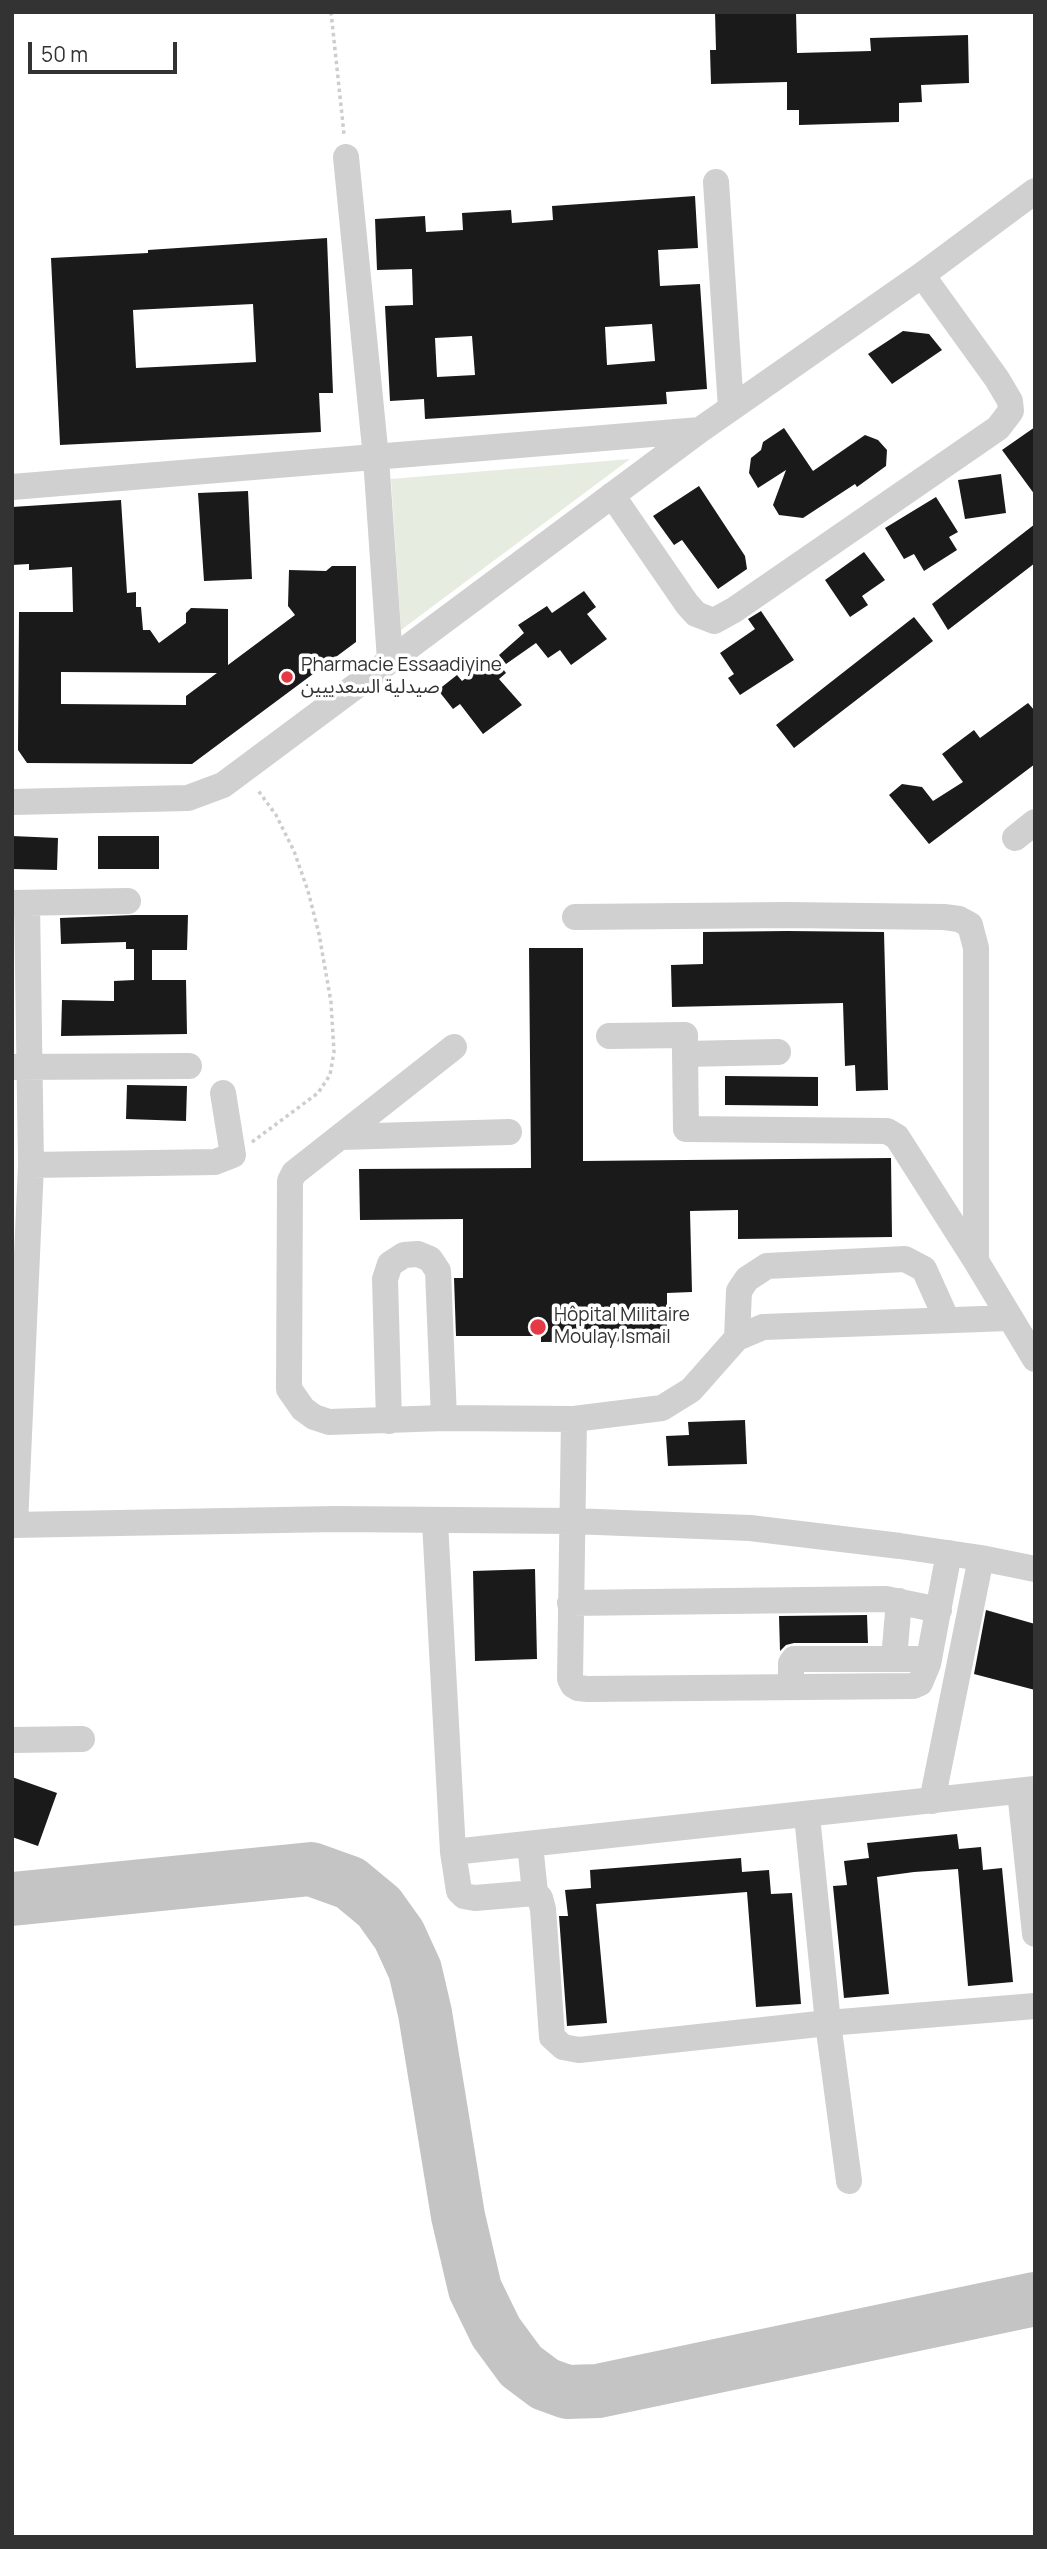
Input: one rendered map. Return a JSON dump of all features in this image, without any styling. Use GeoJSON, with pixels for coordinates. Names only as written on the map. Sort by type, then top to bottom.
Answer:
{"type":"FeatureCollection","features":[{"type":"Feature","properties":{"kind":"street"},"geometry":{"type":"LineString","coordinates":[[346,157],[376,458],[390,660]]}},
{"type":"Feature","properties":{"kind":"street"},"geometry":{"type":"LineString","coordinates":[[716,183],[731,408]]}},
{"type":"Feature","properties":{"kind":"street"},"geometry":{"type":"LineString","coordinates":[[12,803],[188,798],[223,785],[700,430],[922,275],[1035,191]]}},
{"type":"Feature","properties":{"kind":"street"},"geometry":{"type":"LineString","coordinates":[[612,495],[687,604],[696,614],[714,621],[734,610],[998,428],[1011,411],[1010,401],[922,275]]}},
{"type":"Feature","properties":{"kind":"street"},"geometry":{"type":"LineString","coordinates":[[12,487],[700,430]]}},
{"type":"Feature","properties":{"kind":"street"},"geometry":{"type":"LineString","coordinates":[[128,901],[20,903],[20,1067],[31,1165],[14,1525],[335,1519],[435,1522],[572,1521],[750,1528],[949,1553],[1035,1569]]}},
{"type":"Feature","properties":{"kind":"street"},"geometry":{"type":"LineString","coordinates":[[575,917],[916,917],[959,919],[970,925],[975,948],[976,1261]]}},
{"type":"Feature","properties":{"kind":"street"},"geometry":{"type":"LineString","coordinates":[[609,1036],[685,1035],[686,1129],[887,1130],[897,1137],[1035,1359]]}},
{"type":"Feature","properties":{"kind":"street"},"geometry":{"type":"LineString","coordinates":[[454,1047],[294,1173],[290,1181],[289,1390],[303,1409],[314,1417],[329,1422],[348,1423],[444,1418],[574,1419],[662,1408],[691,1391],[737,1338],[763,1327],[1009,1318]]}},
{"type":"Feature","properties":{"kind":"street"},"geometry":{"type":"LineString","coordinates":[[685,1054],[778,1052]]}},
{"type":"Feature","properties":{"kind":"street"},"geometry":{"type":"LineString","coordinates":[[20,1067],[189,1066]]}},
{"type":"Feature","properties":{"kind":"street"},"geometry":{"type":"LineString","coordinates":[[31,1165],[215,1161],[233,1155],[223,1093]]}},
{"type":"Feature","properties":{"kind":"street"},"geometry":{"type":"LineString","coordinates":[[341,1138],[509,1132]]}},
{"type":"Feature","properties":{"kind":"street"},"geometry":{"type":"LineString","coordinates":[[389,1420],[385,1279],[390,1264],[404,1255],[418,1254],[430,1259],[438,1271],[444,1418]]}},
{"type":"Feature","properties":{"kind":"street"},"geometry":{"type":"LineString","coordinates":[[737,1338],[739,1291],[747,1279],[767,1266],[905,1259],[924,1269],[947,1320]]}},
{"type":"Feature","properties":{"kind":"street"},"geometry":{"type":"LineString","coordinates":[[574,1419],[570,1679],[578,1688],[913,1686],[920,1682],[929,1659],[949,1553]]}},
{"type":"Feature","properties":{"kind":"street"},"geometry":{"type":"LineString","coordinates":[[435,1522],[453,1852],[459,1891],[464,1896],[475,1898],[535,1893]]}},
{"type":"Feature","properties":{"kind":"street"},"geometry":{"type":"LineString","coordinates":[[932,1801],[981,1558]]}},
{"type":"Feature","properties":{"kind":"street"},"geometry":{"type":"LineString","coordinates":[[570,1603],[886,1599],[939,1610]]}},
{"type":"Feature","properties":{"kind":"street"},"geometry":{"type":"LineString","coordinates":[[894,1659],[899,1601]]}},
{"type":"Feature","properties":{"kind":"street"},"geometry":{"type":"LineString","coordinates":[[792,1688],[791,1663],[794,1659],[929,1659]]}},
{"type":"Feature","properties":{"kind":"street"},"geometry":{"type":"LineString","coordinates":[[12,1740],[82,1739]]}},
{"type":"Feature","properties":{"kind":"street"},"geometry":{"type":"LineString","coordinates":[[453,1852],[807,1816],[1028,1790],[1035,1934]]}},
{"type":"Feature","properties":{"kind":"street"},"geometry":{"type":"LineString","coordinates":[[807,1816],[828,2023],[849,2181]]}},
{"type":"Feature","properties":{"kind":"street"},"geometry":{"type":"LineString","coordinates":[[530,1844],[535,1893],[540,1898],[543,1909],[552,2037],[563,2047],[579,2050],[828,2023],[1035,2006]]}},
{"type":"Feature","properties":{"kind":"path"},"geometry":{"type":"LineString","coordinates":[[331,12],[346,157]]}},
{"type":"Feature","properties":{"kind":"path"},"geometry":{"type":"LineString","coordinates":[[233,1155],[318,1093],[330,1075],[334,1052],[331,1002],[308,891],[294,851],[276,815],[244,771]]}},
{"type":"Feature","properties":{"kind":"shaded area"},"geometry":{"type":"Polygon","coordinates":[[[630,459],[401,630],[391,479],[630,459]]]}},
{"type":"Feature","properties":{"kind":"building"},"geometry":{"type":"Polygon","coordinates":[[[715,12],[796,12],[797,53],[871,51],[870,38],[968,35],[969,83],[921,85],[922,102],[899,103],[899,122],[799,125],[799,110],[787,110],[787,82],[711,84],[710,50],[716,50],[715,12]]]}},
{"type":"Feature","properties":{"kind":"building"},"geometry":{"type":"Polygon","coordinates":[[[695,196],[698,248],[658,250],[660,286],[700,284],[707,389],[666,392],[667,404],[425,419],[424,399],[390,401],[385,306],[413,305],[412,269],[377,270],[375,219],[425,216],[426,232],[463,230],[462,213],[511,210],[512,223],[553,220],[552,206],[695,196]],[[652,324],[605,327],[607,365],[655,361],[652,324]],[[472,336],[435,338],[437,377],[475,375],[472,336]]]}},
{"type":"Feature","properties":{"kind":"building"},"geometry":{"type":"Polygon","coordinates":[[[327,238],[333,393],[319,393],[321,432],[60,445],[51,258],[148,253],[148,250],[327,238]],[[253,304],[133,310],[136,368],[256,362],[253,304]]]}},
{"type":"Feature","properties":{"kind":"building"},"geometry":{"type":"Polygon","coordinates":[[[903,331],[929,334],[942,350],[892,384],[868,354],[903,331]]]}},
{"type":"Feature","properties":{"kind":"building"},"geometry":{"type":"Polygon","coordinates":[[[1035,427],[1035,495],[1002,450],[1035,427]]]}},
{"type":"Feature","properties":{"kind":"building"},"geometry":{"type":"Polygon","coordinates":[[[784,428],[813,471],[865,435],[878,440],[887,450],[886,466],[857,487],[855,484],[803,518],[779,515],[773,505],[786,470],[758,488],[749,473],[751,458],[761,450],[763,442],[784,428]]]}},
{"type":"Feature","properties":{"kind":"building"},"geometry":{"type":"Polygon","coordinates":[[[1001,474],[1006,513],[965,519],[958,480],[1001,474]]]}},
{"type":"Feature","properties":{"kind":"building"},"geometry":{"type":"Polygon","coordinates":[[[699,486],[745,556],[747,569],[718,589],[682,540],[674,545],[653,516],[699,486]]]}},
{"type":"Feature","properties":{"kind":"building"},"geometry":{"type":"Polygon","coordinates":[[[248,491],[252,579],[204,581],[198,493],[248,491]]]}},
{"type":"Feature","properties":{"kind":"building"},"geometry":{"type":"Polygon","coordinates":[[[936,497],[958,532],[949,537],[957,550],[924,571],[914,554],[904,559],[885,528],[936,497]]]}},
{"type":"Feature","properties":{"kind":"building"},"geometry":{"type":"Polygon","coordinates":[[[121,500],[127,593],[136,592],[136,607],[141,607],[143,630],[150,630],[159,643],[186,623],[186,613],[191,608],[228,609],[228,665],[295,615],[288,606],[289,570],[326,571],[332,566],[356,566],[356,642],[192,764],[27,763],[18,750],[19,612],[73,612],[72,567],[29,570],[29,564],[12,565],[12,507],[121,500]],[[61,672],[61,704],[186,705],[186,696],[217,673],[61,672]]]}},
{"type":"Feature","properties":{"kind":"building"},"geometry":{"type":"Polygon","coordinates":[[[1035,524],[1035,563],[948,630],[932,604],[1035,524]]]}},
{"type":"Feature","properties":{"kind":"building"},"geometry":{"type":"Polygon","coordinates":[[[864,552],[885,580],[862,596],[868,605],[850,617],[825,580],[864,552]]]}},
{"type":"Feature","properties":{"kind":"building"},"geometry":{"type":"Polygon","coordinates":[[[584,591],[596,607],[587,614],[607,639],[571,665],[560,650],[548,658],[536,643],[506,664],[499,655],[524,633],[518,625],[547,606],[552,613],[584,591]]]}},
{"type":"Feature","properties":{"kind":"building"},"geometry":{"type":"Polygon","coordinates":[[[761,611],[794,660],[740,695],[728,678],[734,674],[720,653],[755,629],[748,619],[761,611]]]}},
{"type":"Feature","properties":{"kind":"building"},"geometry":{"type":"Polygon","coordinates":[[[914,617],[933,641],[794,748],[776,725],[914,617]]]}},
{"type":"Feature","properties":{"kind":"building"},"geometry":{"type":"Polygon","coordinates":[[[494,657],[506,673],[499,679],[522,705],[483,734],[460,704],[453,709],[438,690],[457,675],[462,681],[494,657]]]}},
{"type":"Feature","properties":{"kind":"building"},"geometry":{"type":"Polygon","coordinates":[[[1028,703],[1035,711],[1035,764],[929,844],[889,795],[902,784],[922,787],[933,801],[963,782],[942,754],[974,730],[980,738],[1028,703]]]}},
{"type":"Feature","properties":{"kind":"building"},"geometry":{"type":"Polygon","coordinates":[[[12,836],[58,838],[57,870],[12,869],[12,836]]]}},
{"type":"Feature","properties":{"kind":"building"},"geometry":{"type":"Polygon","coordinates":[[[98,836],[159,836],[159,869],[98,869],[98,836]]]}},
{"type":"Feature","properties":{"kind":"building"},"geometry":{"type":"Polygon","coordinates":[[[188,915],[187,950],[152,950],[152,980],[186,980],[187,1034],[61,1036],[62,1000],[114,1001],[114,981],[134,980],[134,949],[126,949],[126,942],[61,944],[60,918],[188,915]]]}},
{"type":"Feature","properties":{"kind":"building"},"geometry":{"type":"Polygon","coordinates":[[[703,932],[884,932],[888,1090],[856,1091],[855,1065],[845,1066],[843,1003],[672,1007],[671,965],[703,964],[703,932]]]}},
{"type":"Feature","properties":{"kind":"building","name":"Hôpital Militaire Moulay Ismail"},"geometry":{"type":"Polygon","coordinates":[[[529,948],[583,948],[583,1161],[891,1158],[892,1237],[738,1239],[738,1210],[690,1211],[692,1292],[667,1293],[667,1341],[541,1342],[541,1336],[456,1336],[454,1278],[463,1278],[463,1219],[360,1220],[359,1169],[531,1168],[529,948]]]}},
{"type":"Feature","properties":{"kind":"building"},"geometry":{"type":"Polygon","coordinates":[[[725,1076],[818,1077],[818,1106],[725,1105],[725,1076]]]}},
{"type":"Feature","properties":{"kind":"building"},"geometry":{"type":"Polygon","coordinates":[[[127,1085],[187,1086],[186,1121],[126,1119],[127,1085]]]}},
{"type":"Feature","properties":{"kind":"building"},"geometry":{"type":"Polygon","coordinates":[[[745,1420],[747,1464],[668,1466],[666,1436],[689,1435],[688,1422],[745,1420]]]}},
{"type":"Feature","properties":{"kind":"building"},"geometry":{"type":"Polygon","coordinates":[[[535,1569],[537,1659],[475,1661],[473,1571],[535,1569]]]}},
{"type":"Feature","properties":{"kind":"building"},"geometry":{"type":"Polygon","coordinates":[[[986,1610],[1035,1624],[1035,1690],[974,1674],[986,1610]]]}},
{"type":"Feature","properties":{"kind":"building"},"geometry":{"type":"Polygon","coordinates":[[[867,1615],[868,1643],[794,1643],[786,1645],[780,1651],[779,1616],[867,1615]]]}},
{"type":"Feature","properties":{"kind":"building"},"geometry":{"type":"Polygon","coordinates":[[[12,1777],[57,1793],[38,1846],[12,1837],[12,1777]]]}},
{"type":"Feature","properties":{"kind":"building"},"geometry":{"type":"Polygon","coordinates":[[[957,1834],[959,1849],[981,1847],[983,1870],[1002,1868],[1013,1982],[968,1986],[958,1869],[914,1872],[877,1877],[889,1994],[844,1998],[833,1886],[847,1885],[844,1861],[869,1858],[867,1843],[957,1834]]]}},
{"type":"Feature","properties":{"kind":"building"},"geometry":{"type":"Polygon","coordinates":[[[741,1858],[742,1872],[769,1870],[771,1894],[792,1893],[801,2004],[756,2007],[747,1892],[596,1904],[607,2023],[567,2026],[559,1916],[568,1916],[565,1890],[591,1888],[590,1870],[741,1858]]]}},
{"type":"Feature","properties":{"kind":"taxiway"},"geometry":{"type":"LineString","coordinates":[[12,1899],[311,1869],[350,1883],[379,1907],[399,1935],[415,1970],[425,2013],[458,2216],[475,2289],[496,2332],[521,2366],[545,2384],[567,2392],[598,2391],[1035,2299]]}},
{"type":"Feature","properties":{"kind":"place","name":"Pharmacie Essaadiyine صيدلية السعدييين"},"geometry":{"type":"Point","coordinates":[287,677]}},
{"type":"Feature","properties":{"kind":"place","name":"Hôpital Militaire Moulay Ismail"},"geometry":{"type":"Point","coordinates":[538,1327]}}]}
